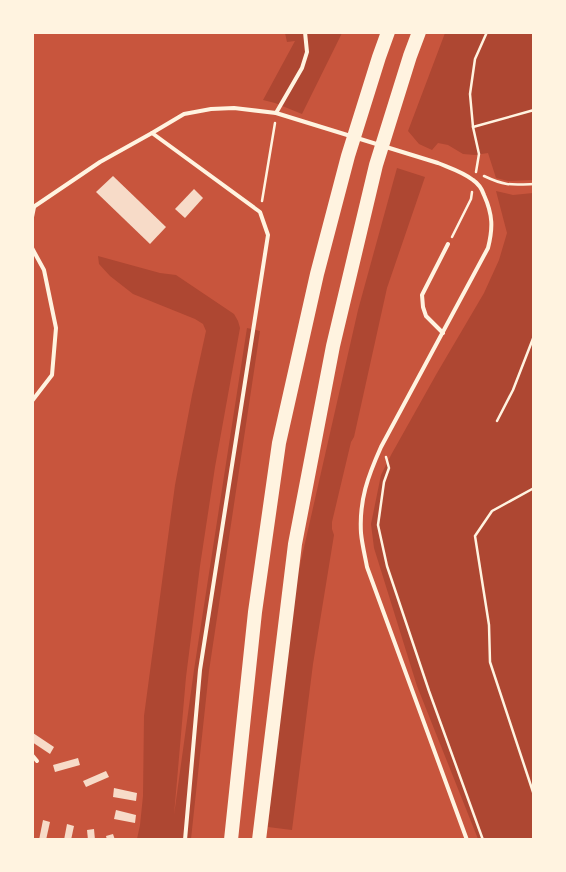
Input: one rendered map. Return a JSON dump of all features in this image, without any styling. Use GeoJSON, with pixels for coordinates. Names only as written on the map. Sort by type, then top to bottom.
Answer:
{"type":"FeatureCollection","features":[{"type":"Feature","properties":{"kind":"highway"},"geometry":{"type":"LineString","coordinates":[[231,840],[255,612],[279,443],[317,274],[348,156],[388,32]]}},
{"type":"Feature","properties":{"kind":"highway"},"geometry":{"type":"LineString","coordinates":[[259,840],[295,544],[333,346],[376,165],[419,32]]}},
{"type":"Feature","properties":{"kind":"lane"},"geometry":{"type":"LineString","coordinates":[[276,113],[302,68],[307,52],[305,32]]}},
{"type":"Feature","properties":{"kind":"lane"},"geometry":{"type":"LineString","coordinates":[[32,216],[33,207],[100,162],[184,114],[211,109],[234,108],[276,113],[438,163],[474,180],[481,188],[492,218],[492,234],[488,248],[381,447],[363,492],[360,513],[361,534],[367,567],[467,840]]}},
{"type":"Feature","properties":{"kind":"lane"},"geometry":{"type":"LineString","coordinates":[[152,133],[260,212],[268,236],[200,670],[185,840]]}},
{"type":"Feature","properties":{"kind":"lane"},"geometry":{"type":"LineString","coordinates":[[443,333],[426,316],[422,295],[448,244]]}},
{"type":"Feature","properties":{"kind":"lane"},"geometry":{"type":"LineString","coordinates":[[32,248],[44,270],[56,328],[52,375],[32,401]]}},
{"type":"Feature","properties":{"kind":"lane"},"geometry":{"type":"LineString","coordinates":[[32,754],[37,761]]}},
{"type":"Feature","properties":{"kind":"path"},"geometry":{"type":"LineString","coordinates":[[487,32],[476,59],[470,94],[473,126],[479,154],[476,172],[509,185],[534,184]]}},
{"type":"Feature","properties":{"kind":"path"},"geometry":{"type":"LineString","coordinates":[[473,126],[534,110]]}},
{"type":"Feature","properties":{"kind":"path"},"geometry":{"type":"LineString","coordinates":[[260,212],[276,113]]}},
{"type":"Feature","properties":{"kind":"path"},"geometry":{"type":"LineString","coordinates":[[448,244],[470,199],[474,180]]}},
{"type":"Feature","properties":{"kind":"path"},"geometry":{"type":"LineString","coordinates":[[497,421],[513,390],[534,336]]}},
{"type":"Feature","properties":{"kind":"path"},"geometry":{"type":"LineString","coordinates":[[381,447],[389,468],[384,482],[378,525],[387,566],[429,691],[483,840]]}},
{"type":"Feature","properties":{"kind":"path"},"geometry":{"type":"LineString","coordinates":[[534,488],[492,511],[475,536],[489,625],[490,662],[534,795]]}},
{"type":"Feature","properties":{"kind":"shaded area"},"geometry":{"type":"Polygon","coordinates":[[[285,33],[342,33],[302,114],[263,100],[295,41],[287,42],[285,33]]]}},
{"type":"Feature","properties":{"kind":"shaded area"},"geometry":{"type":"Polygon","coordinates":[[[445,33],[533,33],[533,180],[508,181],[496,178],[488,153],[463,154],[448,145],[438,143],[432,150],[419,144],[408,131],[445,33]]]}},
{"type":"Feature","properties":{"kind":"shaded area"},"geometry":{"type":"Polygon","coordinates":[[[397,168],[425,177],[387,288],[354,437],[351,442],[332,522],[334,535],[313,664],[292,830],[268,827],[290,609],[358,310],[397,168]]]}},
{"type":"Feature","properties":{"kind":"shaded area"},"geometry":{"type":"Polygon","coordinates":[[[496,191],[513,195],[533,193],[533,839],[478,839],[417,686],[374,548],[371,524],[381,475],[437,373],[484,293],[499,260],[507,233],[496,191]]]}},
{"type":"Feature","properties":{"kind":"shaded area"},"geometry":{"type":"Polygon","coordinates":[[[98,256],[160,273],[176,275],[234,314],[240,328],[215,467],[200,566],[186,677],[174,815],[194,670],[247,328],[260,331],[209,671],[191,839],[137,839],[143,796],[144,716],[175,485],[206,331],[203,324],[195,319],[133,294],[110,276],[99,264],[98,256]]]}},
{"type":"Feature","properties":{"kind":"building"},"geometry":{"type":"Polygon","coordinates":[[[113,176],[166,227],[150,244],[96,192],[113,176]]]}},
{"type":"Feature","properties":{"kind":"building"},"geometry":{"type":"Polygon","coordinates":[[[194,189],[203,198],[185,218],[175,209],[194,189]]]}},
{"type":"Feature","properties":{"kind":"building"},"geometry":{"type":"Polygon","coordinates":[[[33,733],[54,747],[50,754],[32,742],[33,733]]]}},
{"type":"Feature","properties":{"kind":"building"},"geometry":{"type":"Polygon","coordinates":[[[78,758],[80,765],[55,772],[53,765],[78,758]]]}},
{"type":"Feature","properties":{"kind":"building"},"geometry":{"type":"Polygon","coordinates":[[[106,771],[109,777],[86,787],[83,781],[106,771]]]}},
{"type":"Feature","properties":{"kind":"building"},"geometry":{"type":"Polygon","coordinates":[[[114,788],[137,793],[136,801],[113,797],[114,788]]]}},
{"type":"Feature","properties":{"kind":"building"},"geometry":{"type":"Polygon","coordinates":[[[116,810],[136,815],[135,823],[114,819],[116,810]]]}},
{"type":"Feature","properties":{"kind":"building"},"geometry":{"type":"Polygon","coordinates":[[[43,820],[50,822],[46,840],[39,840],[43,820]]]}},
{"type":"Feature","properties":{"kind":"building"},"geometry":{"type":"Polygon","coordinates":[[[67,824],[74,826],[71,840],[64,840],[67,824]]]}},
{"type":"Feature","properties":{"kind":"building"},"geometry":{"type":"Polygon","coordinates":[[[94,829],[95,840],[88,840],[87,830],[94,829]]]}},
{"type":"Feature","properties":{"kind":"building"},"geometry":{"type":"Polygon","coordinates":[[[113,834],[115,840],[107,840],[106,836],[113,834]]]}}]}
